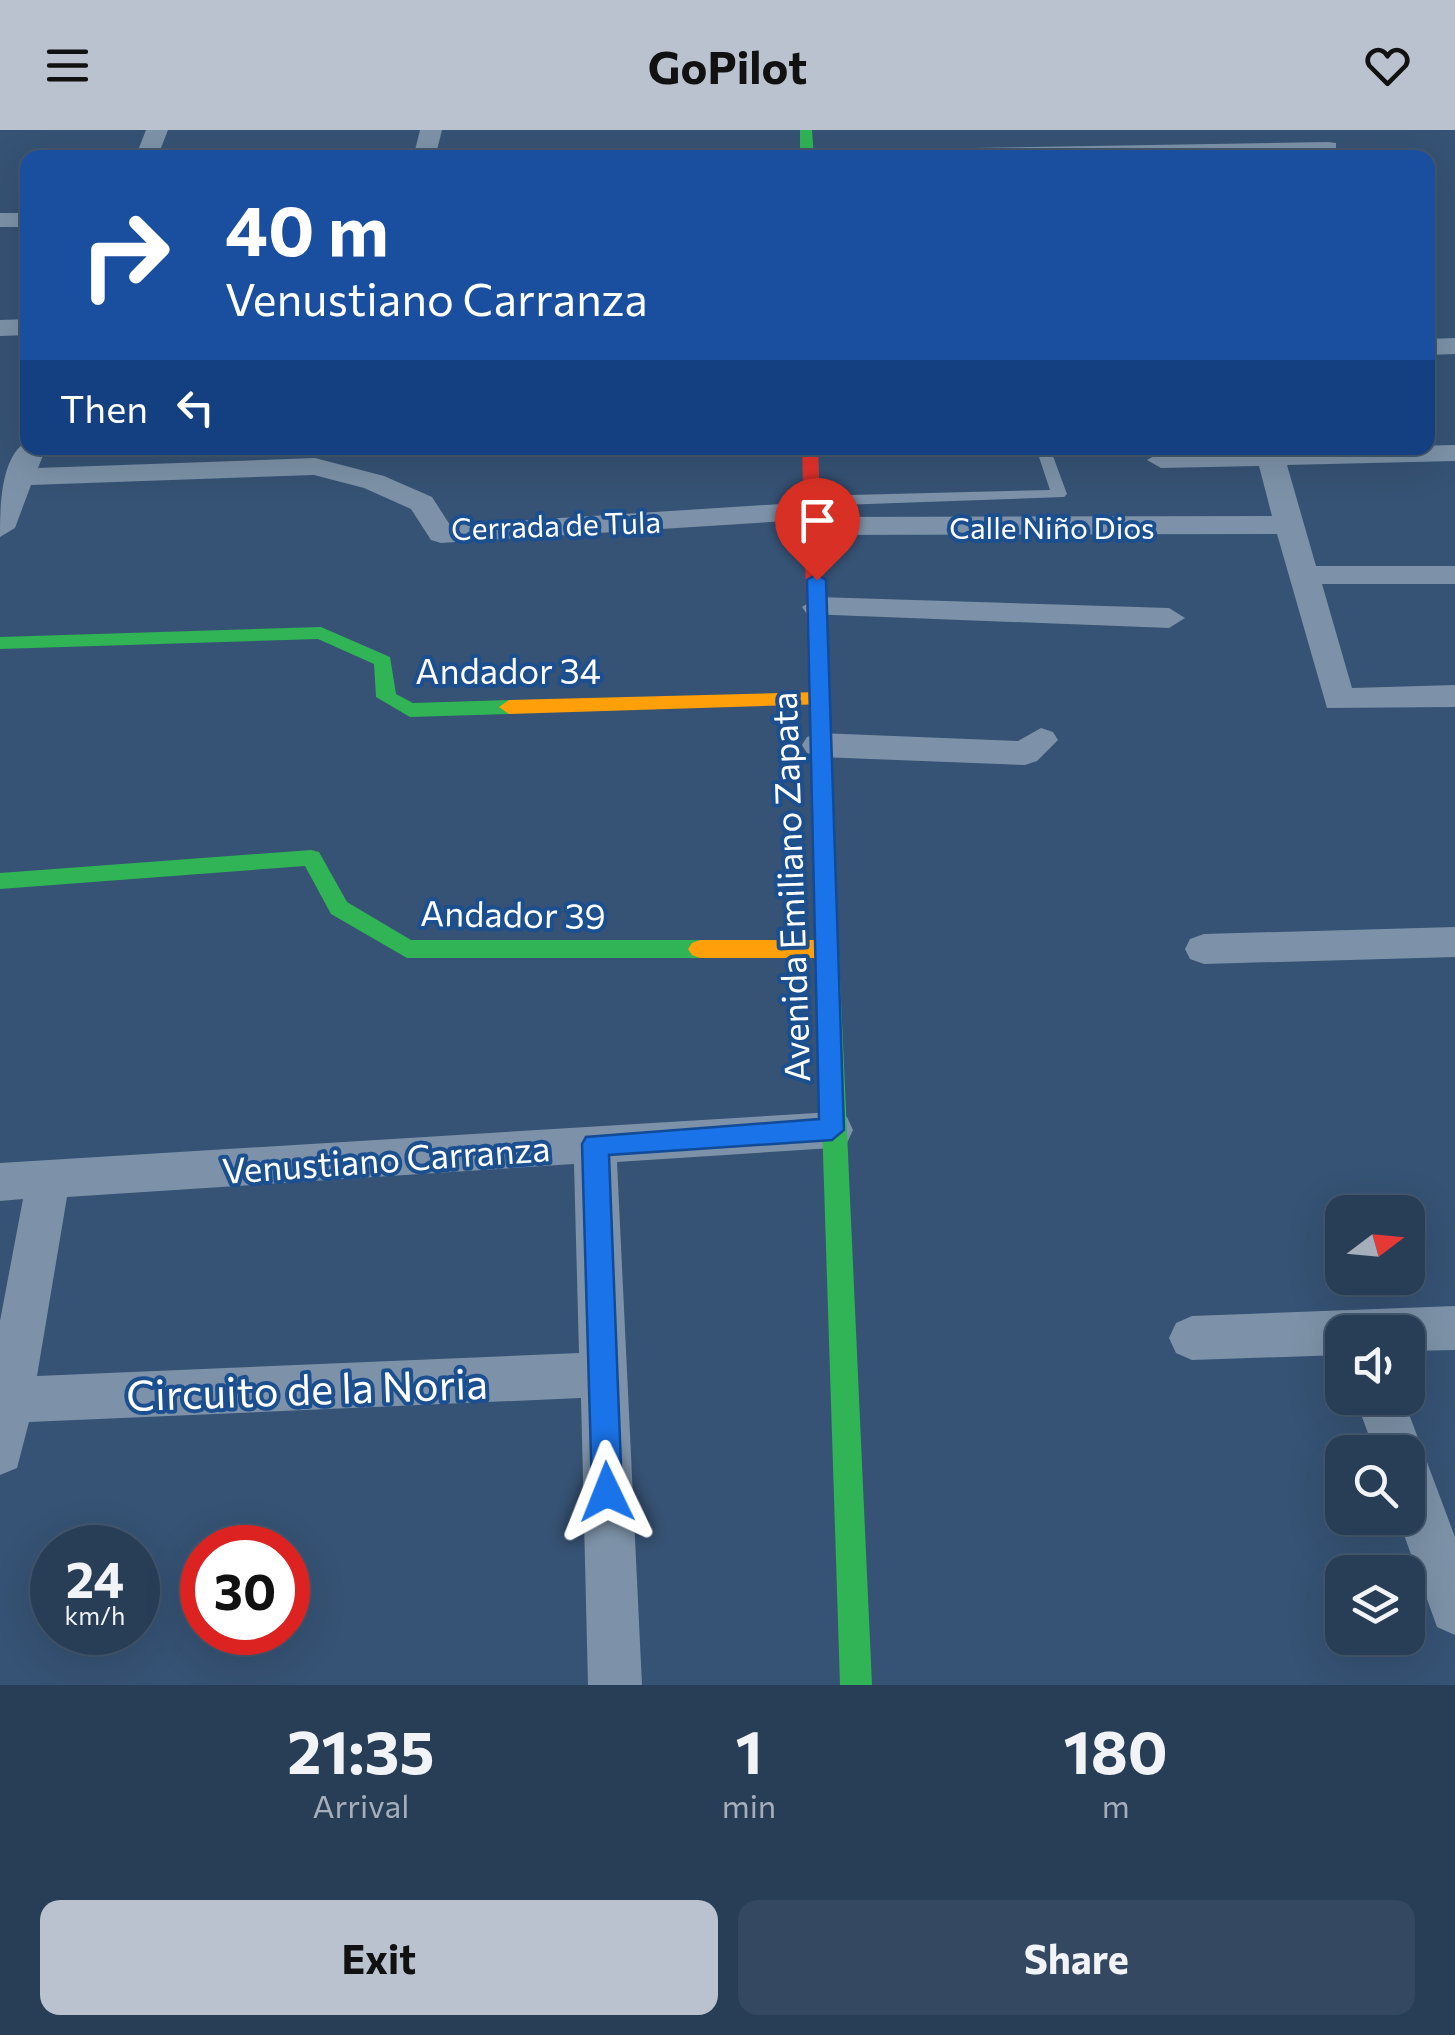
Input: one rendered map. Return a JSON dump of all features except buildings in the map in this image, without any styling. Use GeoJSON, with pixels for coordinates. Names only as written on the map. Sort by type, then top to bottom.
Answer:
{"type":"FeatureCollection","features":[{"type":"Feature","properties":{"kind":"street"},"geometry":{"type":"LineString","coordinates":[[1212,150],[1328,148]]}},
{"type":"Feature","properties":{"kind":"street","name":"Avenida Emiliano Zapata"},"geometry":{"type":"LineString","coordinates":[[810,455],[832,1130],[856,1685]]}},
{"type":"Feature","properties":{"kind":"street"},"geometry":{"type":"LineString","coordinates":[[1161,460],[1403,455]]}},
{"type":"Feature","properties":{"kind":"street"},"geometry":{"type":"LineString","coordinates":[[1272,460],[1339,700],[1455,696]]}},
{"type":"Feature","properties":{"kind":"street"},"geometry":{"type":"LineString","coordinates":[[0,528],[20,461]]}},
{"type":"Feature","properties":{"kind":"street","name":"Cerrada de Tula"},"geometry":{"type":"LineString","coordinates":[[20,461],[315,466],[374,482],[422,503],[441,534],[813,513]]}},
{"type":"Feature","properties":{"kind":"street","name":"Calle Niño Dios"},"geometry":{"type":"LineString","coordinates":[[813,513],[1290,525]]}},
{"type":"Feature","properties":{"kind":"street"},"geometry":{"type":"LineString","coordinates":[[1303,576],[1455,575]]}},
{"type":"Feature","properties":{"kind":"street"},"geometry":{"type":"LineString","coordinates":[[818,606],[1169,618]]}},
{"type":"Feature","properties":{"kind":"street","name":"Andador 34"},"geometry":{"type":"LineString","coordinates":[[0,643],[322,633],[383,661],[386,697],[410,710],[818,699]]}},
{"type":"Feature","properties":{"kind":"street"},"geometry":{"type":"LineString","coordinates":[[819,745],[1025,754],[1040,740]]}},
{"type":"Feature","properties":{"kind":"street","name":"Andador 39"},"geometry":{"type":"LineString","coordinates":[[0,881],[311,858],[339,908],[407,949],[826,949]]}},
{"type":"Feature","properties":{"kind":"street"},"geometry":{"type":"LineString","coordinates":[[1204,949],[1455,942]]}},
{"type":"Feature","properties":{"kind":"street","name":"Venustiano Carranza"},"geometry":{"type":"LineString","coordinates":[[0,1182],[832,1130]]}},
{"type":"Feature","properties":{"kind":"street"},"geometry":{"type":"LineString","coordinates":[[595,1144],[615,1685]]}},
{"type":"Feature","properties":{"kind":"street"},"geometry":{"type":"LineString","coordinates":[[0,1452],[48,1180]]}},
{"type":"Feature","properties":{"kind":"street"},"geometry":{"type":"LineString","coordinates":[[1425,1329],[1455,1328]]}},
{"type":"Feature","properties":{"kind":"street"},"geometry":{"type":"LineString","coordinates":[[1192,1338],[1325,1333]]}},
{"type":"Feature","properties":{"kind":"street","name":"Circuito de la Noria"},"geometry":{"type":"LineString","coordinates":[[12,1400],[603,1375]]}},
{"type":"Feature","properties":{"kind":"street"},"geometry":{"type":"LineString","coordinates":[[1425,1524],[1455,1609]]}},
{"type":"Feature","properties":{"kind":"lane"},"geometry":{"type":"LineString","coordinates":[[813,513],[1059,494],[1045,455]]}},
{"type":"Feature","properties":{"kind":"traffic: fast"},"geometry":{"type":"LineString","coordinates":[[806,130],[807,150]]}},
{"type":"Feature","properties":{"kind":"traffic: fast"},"geometry":{"type":"LineString","coordinates":[[0,643],[321,633],[383,661],[386,697],[410,710],[509,707]]}},
{"type":"Feature","properties":{"kind":"traffic: fast"},"geometry":{"type":"LineString","coordinates":[[821,778],[856,1685]]}},
{"type":"Feature","properties":{"kind":"traffic: fast"},"geometry":{"type":"LineString","coordinates":[[0,881],[311,858],[339,908],[407,949],[700,949]]}},
{"type":"Feature","properties":{"kind":"traffic: slow"},"geometry":{"type":"LineString","coordinates":[[509,707],[818,699]]}},
{"type":"Feature","properties":{"kind":"traffic: slow"},"geometry":{"type":"LineString","coordinates":[[700,949],[826,949]]}},
{"type":"Feature","properties":{"kind":"traffic: jam"},"geometry":{"type":"LineString","coordinates":[[810,455],[821,778]]}},
{"type":"Feature","properties":{"kind":"route"},"geometry":{"type":"LineString","coordinates":[[607,1492],[595,1144],[832,1130],[817,580]]}}]}
